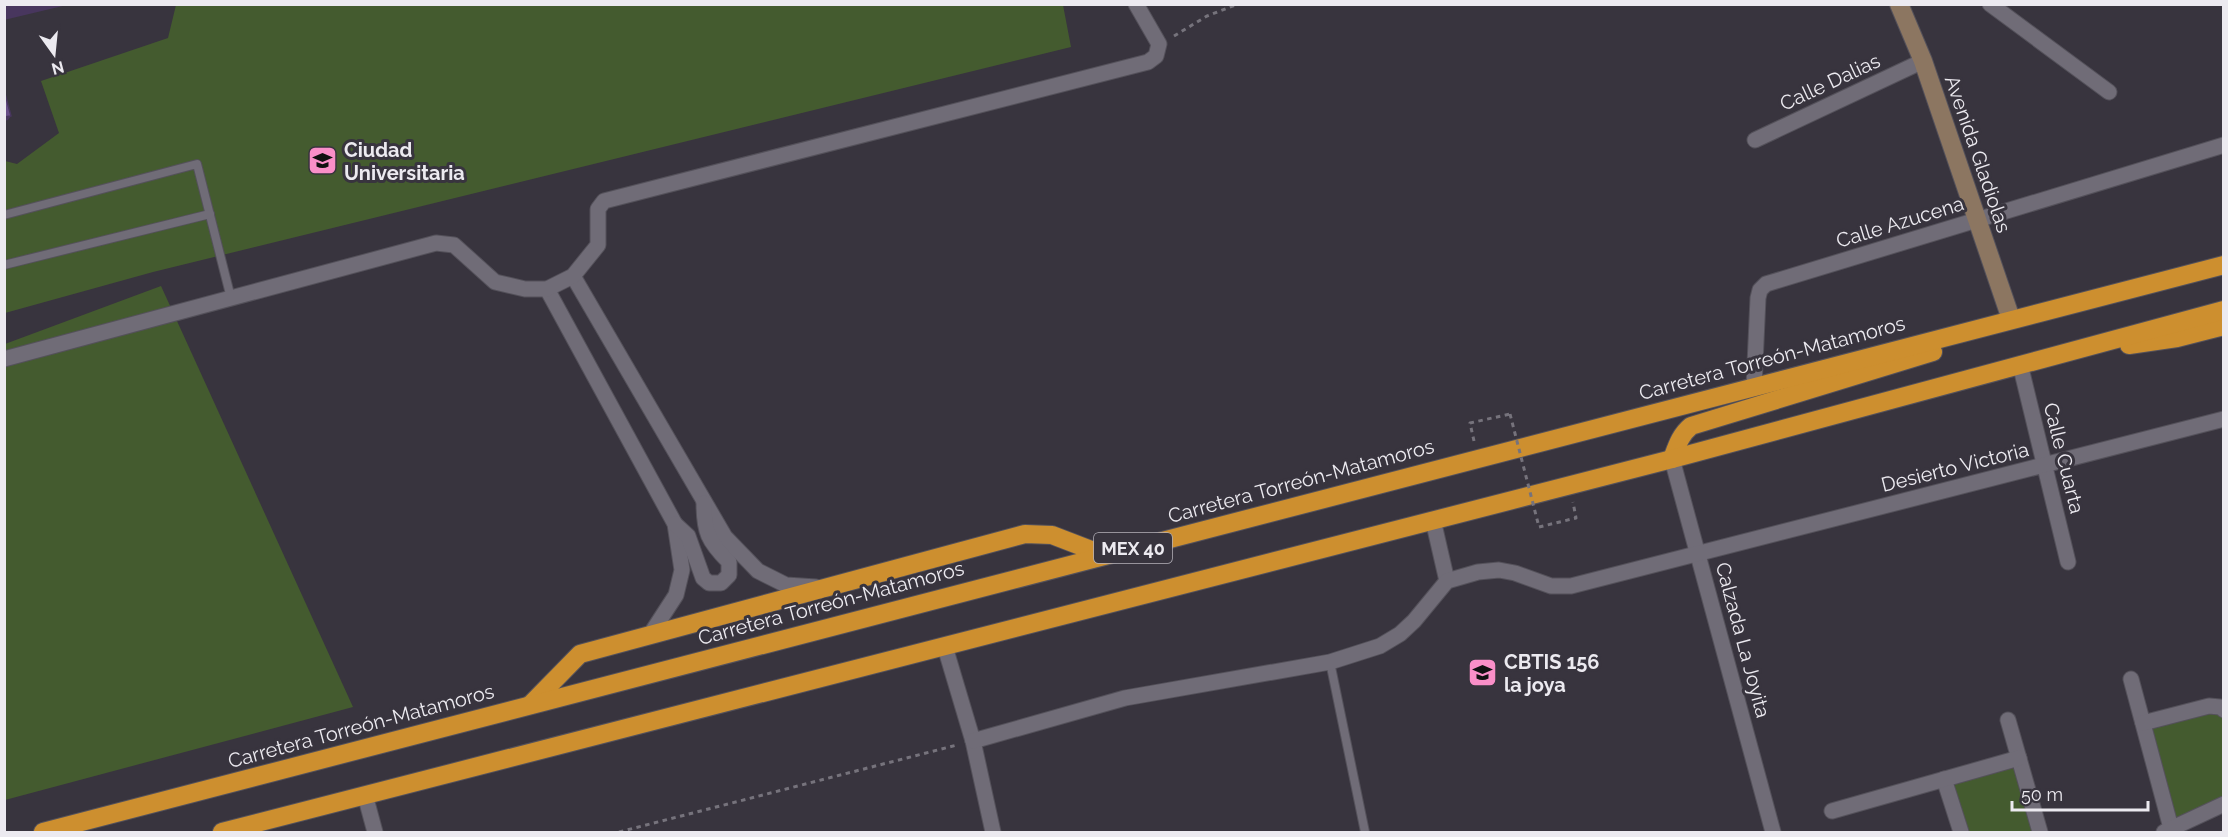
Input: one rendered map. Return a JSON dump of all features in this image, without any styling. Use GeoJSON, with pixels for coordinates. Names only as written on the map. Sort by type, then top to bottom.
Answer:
{"type":"FeatureCollection","features":[{"type":"Feature","properties":{"kind":"highway","name":"Carretera Torreón-Matamoros"},"geometry":{"type":"LineString","coordinates":[[43,832],[2223,265]]}},
{"type":"Feature","properties":{"kind":"highway","name":"MEX 40"},"geometry":{"type":"LineString","coordinates":[[222,832],[1672,459],[2044,357],[2222,316]]}},
{"type":"Feature","properties":{"kind":"highway"},"geometry":{"type":"LineString","coordinates":[[1672,459],[1684,432],[1691,426],[1941,349],[1992,325]]}},
{"type":"Feature","properties":{"kind":"highway"},"geometry":{"type":"LineString","coordinates":[[530,705],[580,654],[1026,534],[1052,535],[1104,555]]}},
{"type":"Feature","properties":{"kind":"street"},"geometry":{"type":"LineString","coordinates":[[4,359],[436,243],[454,245],[495,282],[525,289],[547,289],[573,276],[598,245],[598,209],[604,201],[1148,62],[1156,56],[1159,44],[1136,4]]}},
{"type":"Feature","properties":{"kind":"street","name":"Avenida Gladiolas"},"geometry":{"type":"LineString","coordinates":[[1899,4],[1923,62],[2010,319]]}},
{"type":"Feature","properties":{"kind":"street"},"geometry":{"type":"LineString","coordinates":[[1990,4],[2109,92]]}},
{"type":"Feature","properties":{"kind":"street","name":"Calle Dalias"},"geometry":{"type":"LineString","coordinates":[[1755,140],[1923,62]]}},
{"type":"Feature","properties":{"kind":"street","name":"Calle Azucena"},"geometry":{"type":"LineString","coordinates":[[1754,386],[1758,298],[1762,287],[2223,145]]}},
{"type":"Feature","properties":{"kind":"street"},"geometry":{"type":"LineString","coordinates":[[573,276],[725,537],[758,571],[786,585],[825,588]]}},
{"type":"Feature","properties":{"kind":"street"},"geometry":{"type":"LineString","coordinates":[[547,289],[675,524],[688,536],[703,578],[709,583],[720,583],[729,574],[729,562],[711,541],[704,525],[704,501]]}},
{"type":"Feature","properties":{"kind":"street","name":"Calle Cuarta"},"geometry":{"type":"LineString","coordinates":[[2020,364],[2068,562]]}},
{"type":"Feature","properties":{"kind":"street","name":"Desierto Victoria"},"geometry":{"type":"LineString","coordinates":[[1447,581],[1478,572],[1498,570],[1515,573],[1551,586],[1571,586],[2223,419]]}},
{"type":"Feature","properties":{"kind":"street","name":"Calzada La Joyita"},"geometry":{"type":"LineString","coordinates":[[1672,459],[1773,832]]}},
{"type":"Feature","properties":{"kind":"street"},"geometry":{"type":"LineString","coordinates":[[973,741],[1125,698],[1330,662],[1380,646],[1400,634],[1414,621],[1447,581],[1433,520]]}},
{"type":"Feature","properties":{"kind":"street"},"geometry":{"type":"LineString","coordinates":[[650,635],[676,595],[682,570],[675,524]]}},
{"type":"Feature","properties":{"kind":"street"},"geometry":{"type":"LineString","coordinates":[[945,647],[973,741],[993,832]]}},
{"type":"Feature","properties":{"kind":"street"},"geometry":{"type":"LineString","coordinates":[[2132,679],[2143,723],[2177,829],[2223,804]]}},
{"type":"Feature","properties":{"kind":"street"},"geometry":{"type":"LineString","coordinates":[[2143,723],[2209,706],[2220,707],[2223,710]]}},
{"type":"Feature","properties":{"kind":"street"},"geometry":{"type":"LineString","coordinates":[[2008,720],[2040,832]]}},
{"type":"Feature","properties":{"kind":"street"},"geometry":{"type":"LineString","coordinates":[[1832,811],[2019,758]]}},
{"type":"Feature","properties":{"kind":"street"},"geometry":{"type":"LineString","coordinates":[[1944,779],[1961,832]]}},
{"type":"Feature","properties":{"kind":"street"},"geometry":{"type":"LineString","coordinates":[[365,795],[375,832]]}},
{"type":"Feature","properties":{"kind":"lane"},"geometry":{"type":"LineString","coordinates":[[4,215],[197,164],[231,298]]}},
{"type":"Feature","properties":{"kind":"lane"},"geometry":{"type":"LineString","coordinates":[[4,265],[210,214]]}},
{"type":"Feature","properties":{"kind":"lane"},"geometry":{"type":"LineString","coordinates":[[1330,662],[1365,832]]}},
{"type":"Feature","properties":{"kind":"path"},"geometry":{"type":"LineString","coordinates":[[1159,44],[1207,16],[1238,4]]}},
{"type":"Feature","properties":{"kind":"path"},"geometry":{"type":"LineString","coordinates":[[1478,458],[1470,423],[1510,414],[1539,527],[1576,518],[1569,485]]}},
{"type":"Feature","properties":{"kind":"path"},"geometry":{"type":"LineString","coordinates":[[619,832],[973,741]]}},
{"type":"Feature","properties":{"kind":"green space","name":"Ciudad Universitaria"},"geometry":{"type":"Polygon","coordinates":[[[176,5],[1063,5],[1071,47],[153,272],[5,313],[5,161],[17,164],[59,133],[41,81],[168,38],[176,5]]]}},
{"type":"Feature","properties":{"kind":"green space"},"geometry":{"type":"Polygon","coordinates":[[[161,286],[353,707],[5,800],[5,344],[161,286]]]}},
{"type":"Feature","properties":{"kind":"green space"},"geometry":{"type":"Polygon","coordinates":[[[2209,711],[2223,715],[2223,800],[2175,821],[2148,726],[2209,711]]]}},
{"type":"Feature","properties":{"kind":"green space"},"geometry":{"type":"Polygon","coordinates":[[[2017,762],[2037,832],[1964,832],[1947,782],[2017,762]]]}},
{"type":"Feature","properties":{"kind":"building"},"geometry":{"type":"Polygon","coordinates":[[[4,90],[11,116],[4,117],[4,90]]]}},
{"type":"Feature","properties":{"kind":"place","name":"Ciudad Universitaria"},"geometry":{"type":"Point","coordinates":[323,161]}},
{"type":"Feature","properties":{"kind":"place","name":"CBTIS 156 la joya"},"geometry":{"type":"Point","coordinates":[1483,673]}}]}
